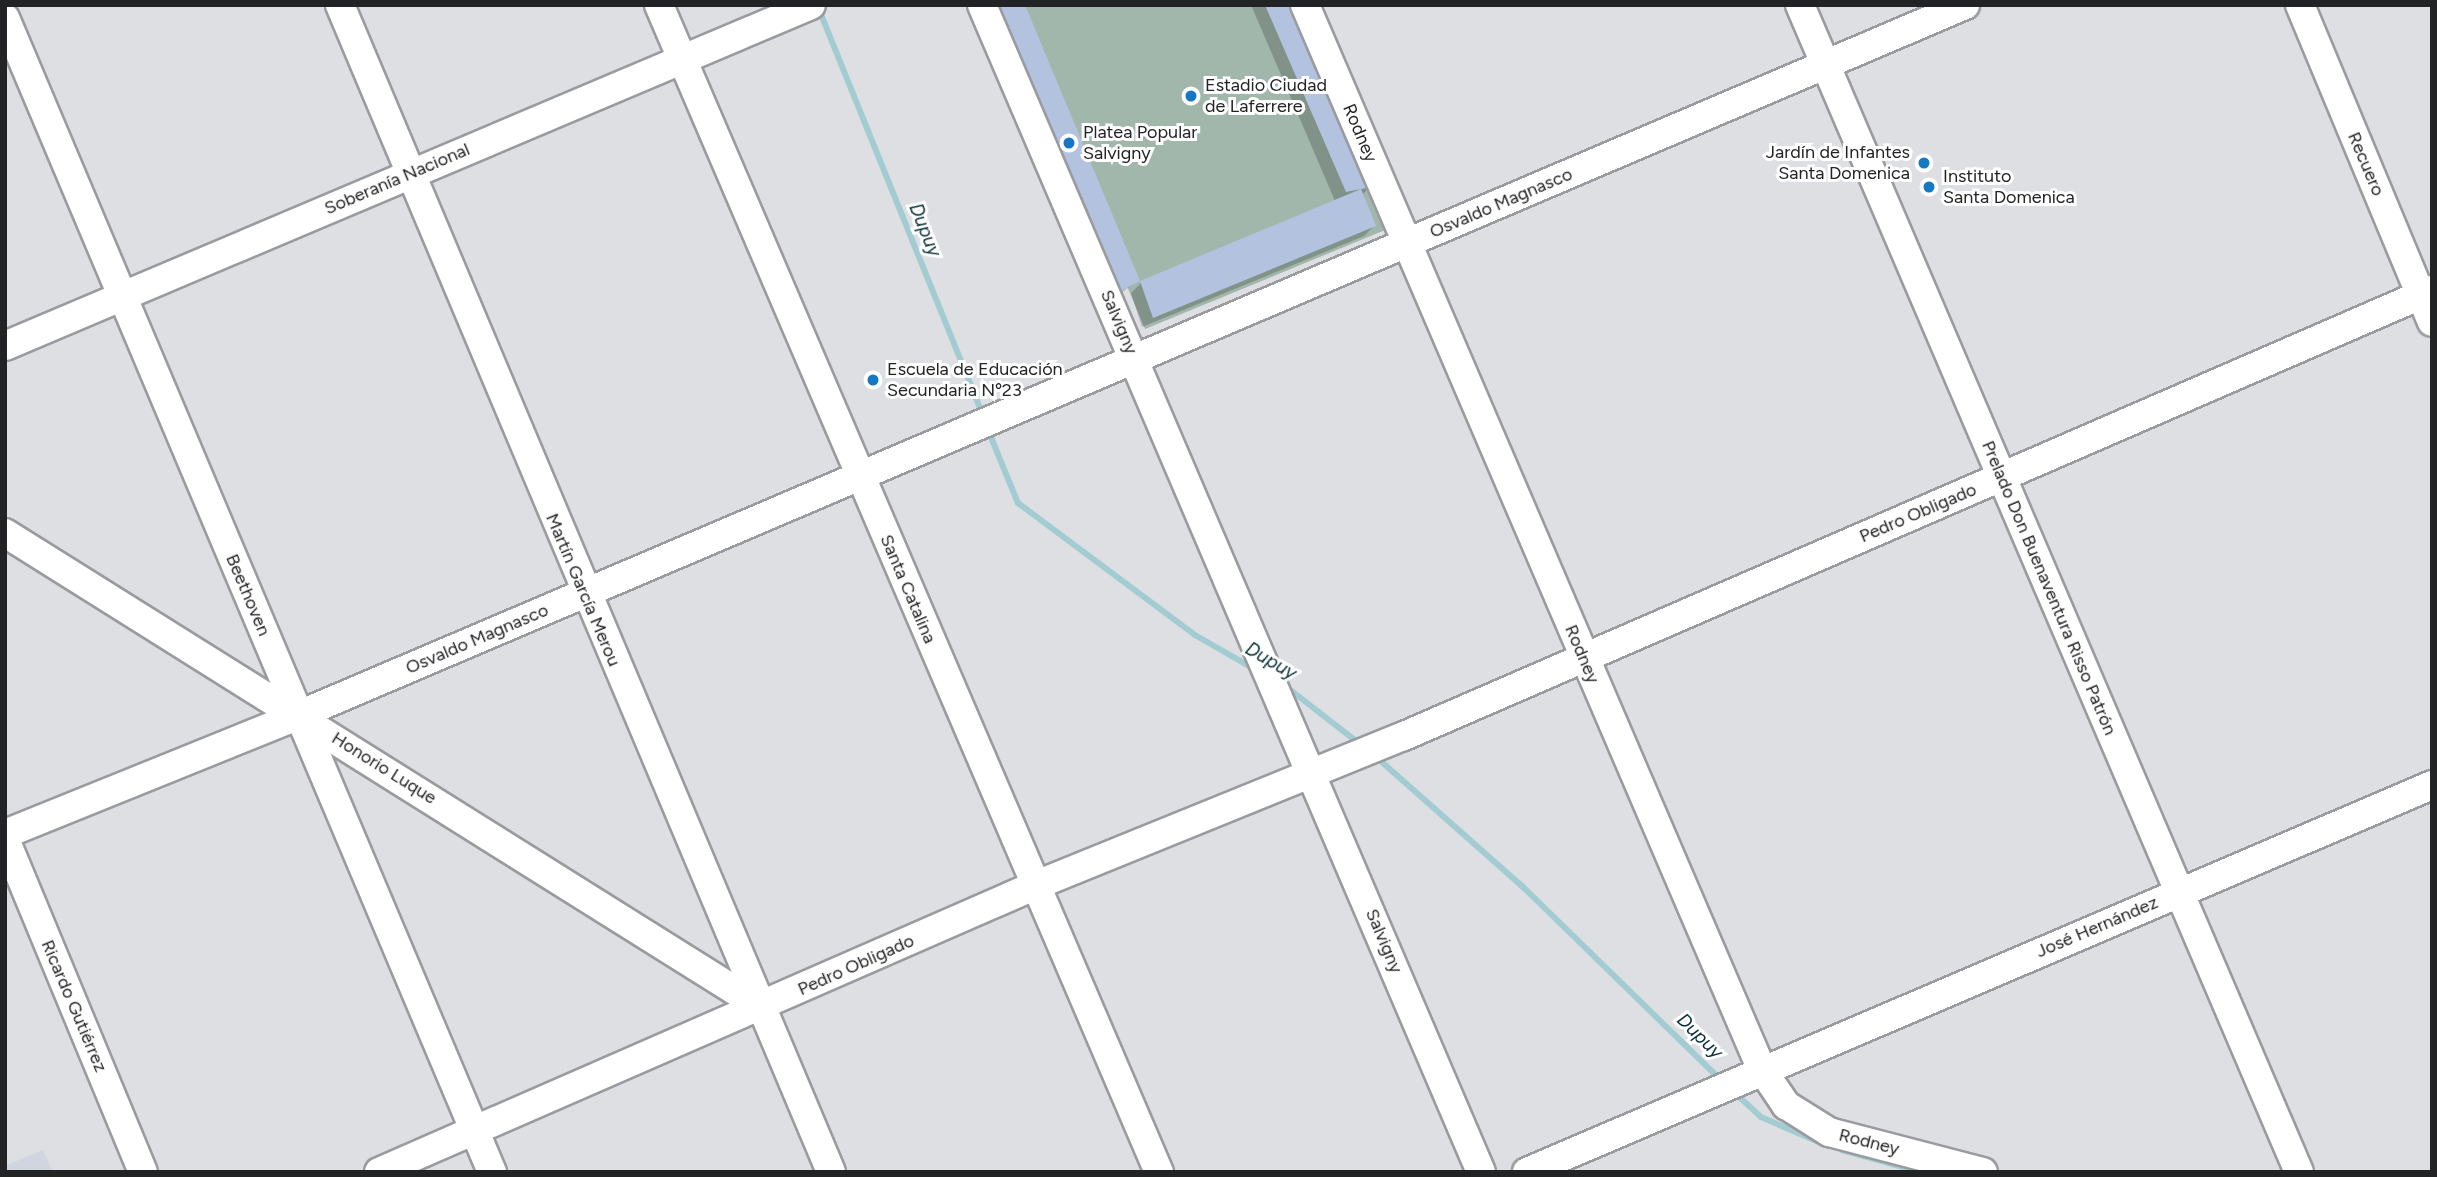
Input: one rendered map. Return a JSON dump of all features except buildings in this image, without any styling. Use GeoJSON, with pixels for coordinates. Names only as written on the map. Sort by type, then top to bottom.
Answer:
{"type":"FeatureCollection","features":[{"type":"Feature","properties":{"kind":"street","name":"Martín García Merou"},"geometry":{"type":"LineString","coordinates":[[340,5],[584,593],[831,1172]]}},
{"type":"Feature","properties":{"kind":"street","name":"Santa Catalina"},"geometry":{"type":"LineString","coordinates":[[659,5],[1034,886],[1159,1172]]}},
{"type":"Feature","properties":{"kind":"street","name":"Salvigny"},"geometry":{"type":"LineString","coordinates":[[982,5],[1284,712],[1323,767],[1481,1172]]}},
{"type":"Feature","properties":{"kind":"street","name":"Rodney"},"geometry":{"type":"LineString","coordinates":[[1305,5],[1761,1068],[1786,1105],[1829,1132],[1983,1172]]}},
{"type":"Feature","properties":{"kind":"street","name":"Prelado Don Buenaventura Risso Patrón"},"geometry":{"type":"LineString","coordinates":[[1800,5],[2003,477],[2177,893],[2299,1172]]}},
{"type":"Feature","properties":{"kind":"street","name":"Osvaldo Magnasco"},"geometry":{"type":"LineString","coordinates":[[5,834],[299,715],[1965,5]]}},
{"type":"Feature","properties":{"kind":"street","name":"Recuero"},"geometry":{"type":"LineString","coordinates":[[2300,5],[2426,293],[2432,322]]}},
{"type":"Feature","properties":{"kind":"street","name":"Soberanía Nacional"},"geometry":{"type":"LineString","coordinates":[[5,346],[800,10]]}},
{"type":"Feature","properties":{"kind":"street","name":"Beethoven"},"geometry":{"type":"LineString","coordinates":[[5,18],[492,1172]]}},
{"type":"Feature","properties":{"kind":"street","name":"Pedro Obligado"},"geometry":{"type":"LineString","coordinates":[[379,1172],[1034,886],[1404,736],[1582,656],[2426,293]]}},
{"type":"Feature","properties":{"kind":"street","name":"Honorio Luque"},"geometry":{"type":"LineString","coordinates":[[5,533],[299,715],[760,1007]]}},
{"type":"Feature","properties":{"kind":"street","name":"José Hernández"},"geometry":{"type":"LineString","coordinates":[[1527,1172],[1761,1068],[2432,785]]}},
{"type":"Feature","properties":{"kind":"street","name":"Ricardo Gutiérrez"},"geometry":{"type":"LineString","coordinates":[[5,839],[143,1172]]}},
{"type":"Feature","properties":{"kind":"shaded area"},"geometry":{"type":"Polygon","coordinates":[[[43,1150],[53,1172],[5,1172],[5,1166],[43,1150]]]}},
{"type":"Feature","properties":{"kind":"green space","name":"Estadio Ciudad de Laferrere"},"geometry":{"type":"Polygon","coordinates":[[[1009,5],[1296,5],[1390,228],[1145,329],[1009,5]]]}},
{"type":"Feature","properties":{"kind":"waterway","name":"Dupuy"},"geometry":{"type":"LineString","coordinates":[[818,7],[983,416]]}},
{"type":"Feature","properties":{"kind":"waterway","name":"Dupuy"},"geometry":{"type":"LineString","coordinates":[[988,430],[1018,503],[1195,635],[1256,670]]}},
{"type":"Feature","properties":{"kind":"waterway","name":"Dupuy"},"geometry":{"type":"LineString","coordinates":[[1284,685],[1361,745]]}},
{"type":"Feature","properties":{"kind":"waterway","name":"Dupuy"},"geometry":{"type":"LineString","coordinates":[[1375,756],[1521,885],[1722,1081]]}},
{"type":"Feature","properties":{"kind":"waterway","name":"Dupuy"},"geometry":{"type":"LineString","coordinates":[[1733,1091],[1761,1117],[1828,1146]]}},
{"type":"Feature","properties":{"kind":"waterway","name":"Dupuy"},"geometry":{"type":"LineString","coordinates":[[1842,1150],[1921,1172]]}},
{"type":"Feature","properties":{"kind":"place","name":"Estadio Ciudad de Laferrere"},"geometry":{"type":"Point","coordinates":[1191,96]}},
{"type":"Feature","properties":{"kind":"place","name":"Platea Popular Salvigny"},"geometry":{"type":"Point","coordinates":[1069,143]}},
{"type":"Feature","properties":{"kind":"place","name":"Jardín de Infantes Santa Domenica"},"geometry":{"type":"Point","coordinates":[1924,163]}},
{"type":"Feature","properties":{"kind":"place","name":"Instituto Santa Domenica"},"geometry":{"type":"Point","coordinates":[1929,187]}},
{"type":"Feature","properties":{"kind":"place","name":"Escuela de Educación Secundaria Nº23"},"geometry":{"type":"Point","coordinates":[873,380]}}]}
